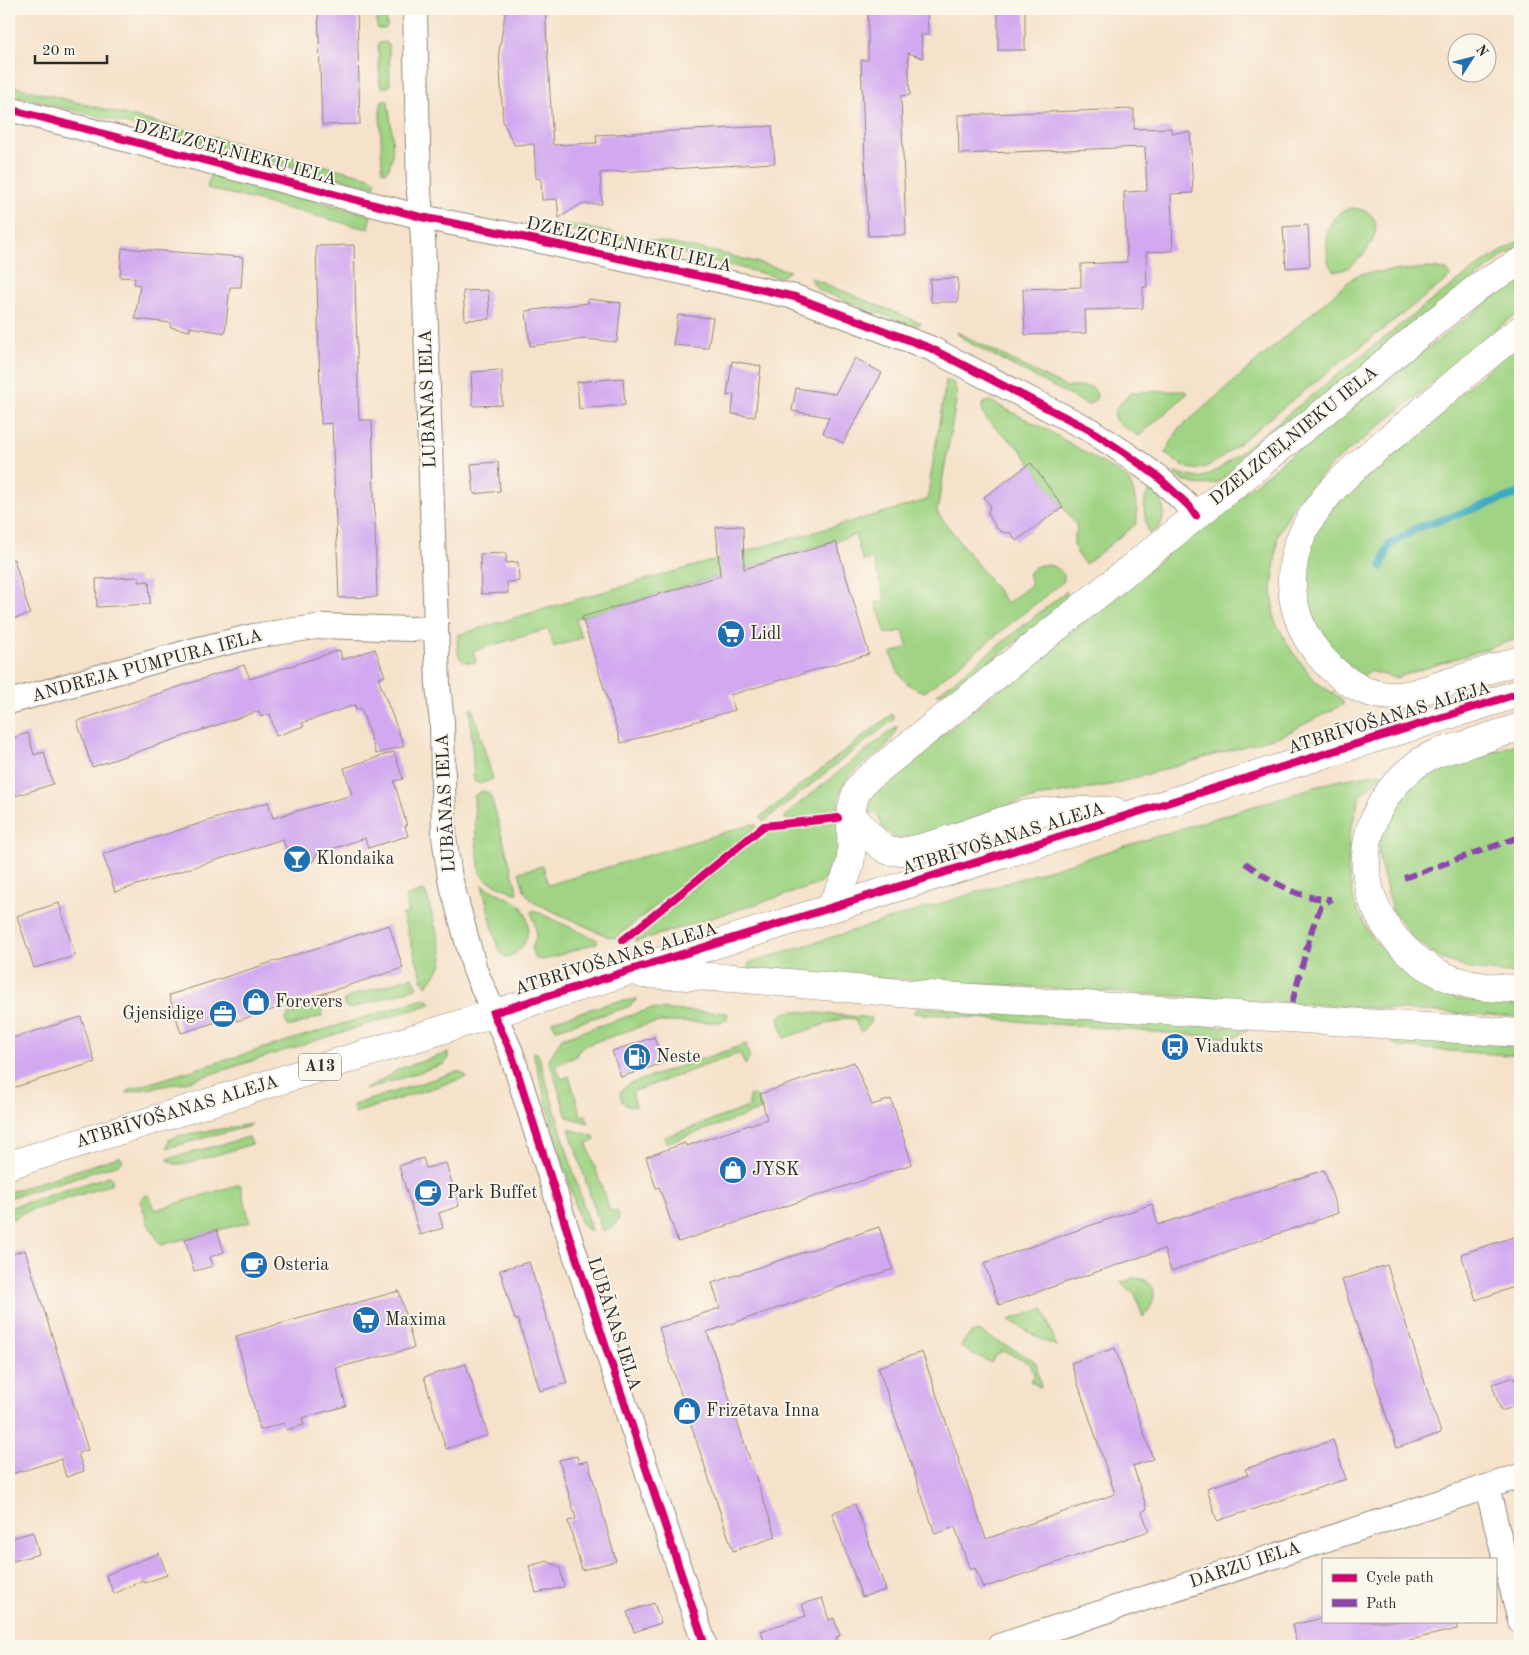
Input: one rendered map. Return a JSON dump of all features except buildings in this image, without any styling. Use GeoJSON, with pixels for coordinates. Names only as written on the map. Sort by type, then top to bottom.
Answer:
{"type":"FeatureCollection","features":[{"type":"Feature","properties":{"kind":"main road","name":"DZELZCEĻNIEKU IELA"},"geometry":{"type":"LineString","coordinates":[[1196,516],[1479,286],[1520,262]]}},
{"type":"Feature","properties":{"kind":"main road"},"geometry":{"type":"LineString","coordinates":[[1520,330],[1343,478],[1330,492],[1316,510],[1301,538],[1295,554],[1292,571],[1292,590],[1296,611],[1310,644],[1341,676],[1367,693],[1397,697],[1412,694],[1520,660]]}},
{"type":"Feature","properties":{"kind":"main road"},"geometry":{"type":"LineString","coordinates":[[830,907],[840,889],[849,865],[851,857],[852,815],[855,799],[861,785],[1196,516]]}},
{"type":"Feature","properties":{"kind":"main road","name":"ATBRĪVOŠANAS ALEJA"},"geometry":{"type":"LineString","coordinates":[[9,1164],[1520,693]]}},
{"type":"Feature","properties":{"kind":"main road"},"geometry":{"type":"LineString","coordinates":[[1520,727],[1437,754],[1419,763],[1388,792],[1379,807],[1370,830],[1367,853],[1368,876],[1372,897],[1381,918],[1392,936],[1409,953],[1429,967],[1457,981],[1486,987],[1520,989]]}},
{"type":"Feature","properties":{"kind":"main road"},"geometry":{"type":"LineString","coordinates":[[852,815],[874,839],[888,850],[902,851],[943,842],[1022,815],[1043,812],[1146,810]]}},
{"type":"Feature","properties":{"kind":"main road"},"geometry":{"type":"LineString","coordinates":[[624,973],[734,978],[922,995],[1520,1033]]}},
{"type":"Feature","properties":{"kind":"street","name":"LUBĀNAS IELA"},"geometry":{"type":"LineString","coordinates":[[415,9],[438,685],[442,722],[444,836],[450,878],[475,970],[511,1052],[566,1227],[705,1646]]}},
{"type":"Feature","properties":{"kind":"street","name":"DZELZCEĻNIEKU IELA"},"geometry":{"type":"LineString","coordinates":[[9,109],[421,217],[513,235],[795,297],[930,348],[1090,430],[1158,477],[1189,506],[1196,516]]}},
{"type":"Feature","properties":{"kind":"street","name":"ANDREJA PUMPURA IELA"},"geometry":{"type":"LineString","coordinates":[[9,702],[195,650],[254,636],[323,626],[436,628]]}},
{"type":"Feature","properties":{"kind":"street","name":"DĀRZU IELA"},"geometry":{"type":"LineString","coordinates":[[999,1646],[1520,1476]]}},
{"type":"Feature","properties":{"kind":"street"},"geometry":{"type":"LineString","coordinates":[[1487,1487],[1520,1620]]}},
{"type":"Feature","properties":{"kind":"green space"},"geometry":{"type":"Polygon","coordinates":[[[376,9],[386,9],[387,26],[385,29],[378,29],[376,9]]]}},
{"type":"Feature","properties":{"kind":"green space"},"geometry":{"type":"Polygon","coordinates":[[[386,42],[389,45],[390,85],[382,87],[380,85],[378,45],[379,43],[386,42]]]}},
{"type":"Feature","properties":{"kind":"green space"},"geometry":{"type":"Polygon","coordinates":[[[9,85],[369,177],[376,181],[374,187],[9,94],[9,85]]]}},
{"type":"Feature","properties":{"kind":"green space"},"geometry":{"type":"Polygon","coordinates":[[[382,101],[388,101],[392,138],[392,157],[386,172],[382,171],[380,111],[382,101]]]}},
{"type":"Feature","properties":{"kind":"green space"},"geometry":{"type":"Polygon","coordinates":[[[210,175],[371,215],[368,228],[207,188],[210,175]]]}},
{"type":"Feature","properties":{"kind":"green space"},"geometry":{"type":"Polygon","coordinates":[[[1351,208],[1367,212],[1374,219],[1376,230],[1365,253],[1345,269],[1335,271],[1329,264],[1327,235],[1334,219],[1351,208]]]}},
{"type":"Feature","properties":{"kind":"green space"},"geometry":{"type":"Polygon","coordinates":[[[560,223],[721,253],[790,271],[777,277],[633,241],[560,228],[560,223]]]}},
{"type":"Feature","properties":{"kind":"green space"},"geometry":{"type":"Polygon","coordinates":[[[1520,240],[1520,246],[1506,254],[1217,483],[1194,484],[1174,474],[1176,472],[1198,478],[1219,469],[1419,310],[1483,263],[1520,240]]]}},
{"type":"Feature","properties":{"kind":"green space"},"geometry":{"type":"Polygon","coordinates":[[[1429,268],[1447,270],[1450,277],[1218,460],[1203,468],[1196,469],[1178,463],[1165,453],[1179,429],[1354,277],[1364,273],[1429,268]]]}},
{"type":"Feature","properties":{"kind":"green space"},"geometry":{"type":"Polygon","coordinates":[[[1520,277],[1520,312],[1495,330],[1331,465],[1295,503],[1278,534],[1272,588],[1274,619],[1291,650],[1316,682],[1340,698],[1344,704],[1283,735],[1110,785],[1043,796],[1003,807],[938,833],[895,838],[883,828],[877,813],[870,813],[871,798],[878,787],[1318,433],[1520,277]]]}},
{"type":"Feature","properties":{"kind":"green space"},"geometry":{"type":"Polygon","coordinates":[[[811,278],[921,323],[911,325],[818,290],[811,278]]]}},
{"type":"Feature","properties":{"kind":"green space"},"geometry":{"type":"Polygon","coordinates":[[[957,332],[1065,387],[1092,387],[1097,394],[1096,399],[1088,405],[964,340],[957,332]]]}},
{"type":"Feature","properties":{"kind":"green space"},"geometry":{"type":"Polygon","coordinates":[[[1520,342],[1520,638],[1395,678],[1370,671],[1363,676],[1334,654],[1317,630],[1306,605],[1303,565],[1320,523],[1349,488],[1520,342]]]}},
{"type":"Feature","properties":{"kind":"green space"},"geometry":{"type":"Polygon","coordinates":[[[946,380],[954,383],[957,395],[937,512],[1007,603],[1030,586],[1032,583],[1028,574],[1041,565],[1056,568],[1064,575],[1064,581],[925,692],[906,682],[896,667],[891,653],[908,647],[903,631],[886,634],[876,603],[885,600],[873,559],[863,561],[855,535],[575,619],[582,638],[554,647],[548,629],[473,651],[476,662],[469,663],[461,659],[458,651],[458,635],[927,500],[946,380]]]}},
{"type":"Feature","properties":{"kind":"green space"},"geometry":{"type":"Polygon","coordinates":[[[1185,391],[1188,393],[1139,436],[1123,427],[1114,417],[1116,409],[1133,392],[1185,391]]]}},
{"type":"Feature","properties":{"kind":"green space"},"geometry":{"type":"Polygon","coordinates":[[[990,401],[1049,431],[1126,477],[1135,499],[1136,524],[1087,563],[1084,563],[1074,547],[1077,529],[1075,523],[1020,449],[989,422],[983,414],[982,405],[990,401]]]}},
{"type":"Feature","properties":{"kind":"green space"},"geometry":{"type":"Polygon","coordinates":[[[1151,488],[1155,489],[1163,503],[1163,518],[1159,528],[1149,534],[1144,504],[1151,488]]]}},
{"type":"Feature","properties":{"kind":"green space"},"geometry":{"type":"Polygon","coordinates":[[[1067,591],[1066,600],[1063,605],[954,690],[937,694],[1067,591]]]}},
{"type":"Feature","properties":{"kind":"green space"},"geometry":{"type":"Polygon","coordinates":[[[472,707],[493,779],[480,784],[474,781],[470,710],[472,707]]]}},
{"type":"Feature","properties":{"kind":"green space"},"geometry":{"type":"Polygon","coordinates":[[[892,714],[894,719],[763,822],[760,817],[892,714]]]}},
{"type":"Feature","properties":{"kind":"green space"},"geometry":{"type":"Polygon","coordinates":[[[897,726],[893,738],[885,747],[853,772],[845,783],[839,796],[838,812],[797,820],[785,819],[791,810],[897,726]]]}},
{"type":"Feature","properties":{"kind":"green space"},"geometry":{"type":"Polygon","coordinates":[[[1520,743],[1520,974],[1471,969],[1442,959],[1413,938],[1392,910],[1378,854],[1383,823],[1415,778],[1520,743]]]}},
{"type":"Feature","properties":{"kind":"green space"},"geometry":{"type":"Polygon","coordinates":[[[1378,773],[1383,774],[1360,795],[1349,837],[1348,872],[1355,905],[1371,937],[1408,973],[1457,999],[1504,1005],[1520,1005],[1520,1017],[749,970],[749,963],[1331,782],[1378,773]]]}},
{"type":"Feature","properties":{"kind":"green space"},"geometry":{"type":"Polygon","coordinates":[[[481,791],[487,792],[491,797],[518,893],[514,893],[487,880],[480,873],[474,796],[481,791]]]}},
{"type":"Feature","properties":{"kind":"green space"},"geometry":{"type":"Polygon","coordinates":[[[839,822],[839,857],[832,871],[817,885],[635,942],[637,933],[762,834],[771,830],[839,822]]]}},
{"type":"Feature","properties":{"kind":"green space"},"geometry":{"type":"Polygon","coordinates":[[[753,824],[757,826],[615,938],[533,902],[525,892],[519,872],[543,866],[548,885],[753,824]]]}},
{"type":"Feature","properties":{"kind":"green space"},"geometry":{"type":"Polygon","coordinates":[[[482,885],[518,903],[527,917],[528,926],[525,942],[514,954],[506,957],[498,948],[482,885]]]}},
{"type":"Feature","properties":{"kind":"green space"},"geometry":{"type":"Polygon","coordinates":[[[422,891],[427,896],[443,956],[441,966],[427,986],[423,981],[402,914],[408,913],[405,897],[422,891]]]}},
{"type":"Feature","properties":{"kind":"green space"},"geometry":{"type":"Polygon","coordinates":[[[533,910],[597,940],[597,943],[544,960],[536,959],[532,951],[536,936],[531,912],[533,910]]]}},
{"type":"Feature","properties":{"kind":"green space"},"geometry":{"type":"Polygon","coordinates":[[[412,977],[417,985],[416,988],[349,1009],[343,1001],[349,997],[412,977]]]}},
{"type":"Feature","properties":{"kind":"green space"},"geometry":{"type":"Polygon","coordinates":[[[427,998],[431,1004],[186,1082],[125,1093],[131,1089],[427,998]]]}},
{"type":"Feature","properties":{"kind":"green space"},"geometry":{"type":"Polygon","coordinates":[[[638,999],[628,1007],[557,1029],[552,1021],[610,1003],[638,999]]]}},
{"type":"Feature","properties":{"kind":"green space"},"geometry":{"type":"Polygon","coordinates":[[[316,1006],[323,1010],[322,1016],[288,1026],[285,1020],[288,1015],[316,1006]]]}},
{"type":"Feature","properties":{"kind":"green space"},"geometry":{"type":"Polygon","coordinates":[[[918,1007],[1249,1030],[1230,1038],[913,1013],[918,1007]]]}},
{"type":"Feature","properties":{"kind":"green space"},"geometry":{"type":"Polygon","coordinates":[[[650,1009],[728,1013],[727,1019],[723,1022],[660,1022],[645,1025],[589,1044],[579,1050],[575,1057],[556,1065],[561,1079],[569,1076],[581,1116],[586,1115],[588,1123],[567,1117],[549,1059],[562,1038],[650,1009]]]}},
{"type":"Feature","properties":{"kind":"green space"},"geometry":{"type":"Polygon","coordinates":[[[795,1011],[871,1018],[870,1023],[863,1031],[860,1031],[855,1019],[844,1018],[784,1038],[779,1018],[784,1013],[795,1011]]]}},
{"type":"Feature","properties":{"kind":"green space"},"geometry":{"type":"Polygon","coordinates":[[[1392,1037],[1520,1046],[1520,1056],[1397,1047],[1389,1039],[1392,1037]]]}},
{"type":"Feature","properties":{"kind":"green space"},"geometry":{"type":"Polygon","coordinates":[[[746,1044],[750,1058],[745,1065],[740,1053],[632,1092],[636,1106],[624,1104],[621,1099],[620,1092],[629,1084],[746,1044]]]}},
{"type":"Feature","properties":{"kind":"green space"},"geometry":{"type":"Polygon","coordinates":[[[534,1051],[538,1054],[591,1231],[586,1229],[580,1222],[534,1057],[534,1051]]]}},
{"type":"Feature","properties":{"kind":"green space"},"geometry":{"type":"Polygon","coordinates":[[[448,1053],[448,1060],[444,1064],[365,1090],[401,1068],[448,1053]]]}},
{"type":"Feature","properties":{"kind":"green space"},"geometry":{"type":"Polygon","coordinates":[[[455,1072],[461,1072],[467,1077],[355,1113],[353,1105],[455,1072]]]}},
{"type":"Feature","properties":{"kind":"green space"},"geometry":{"type":"Polygon","coordinates":[[[754,1095],[759,1098],[762,1110],[667,1143],[665,1137],[749,1107],[749,1096],[754,1095]]]}},
{"type":"Feature","properties":{"kind":"green space"},"geometry":{"type":"Polygon","coordinates":[[[252,1124],[247,1127],[167,1148],[169,1140],[177,1136],[252,1124]]]}},
{"type":"Feature","properties":{"kind":"green space"},"geometry":{"type":"Polygon","coordinates":[[[569,1129],[594,1136],[595,1140],[587,1144],[610,1211],[617,1210],[619,1216],[611,1228],[602,1231],[569,1129]]]}},
{"type":"Feature","properties":{"kind":"green space"},"geometry":{"type":"Polygon","coordinates":[[[249,1137],[252,1144],[186,1164],[174,1164],[167,1159],[249,1137]]]}},
{"type":"Feature","properties":{"kind":"green space"},"geometry":{"type":"Polygon","coordinates":[[[118,1157],[122,1159],[122,1162],[119,1164],[9,1198],[9,1192],[118,1157]]]}},
{"type":"Feature","properties":{"kind":"green space"},"geometry":{"type":"Polygon","coordinates":[[[109,1176],[112,1178],[112,1183],[104,1187],[23,1213],[9,1221],[9,1208],[109,1176]]]}},
{"type":"Feature","properties":{"kind":"green space"},"geometry":{"type":"Polygon","coordinates":[[[240,1184],[250,1222],[161,1245],[148,1224],[141,1202],[143,1196],[150,1197],[155,1210],[240,1184]]]}},
{"type":"Feature","properties":{"kind":"green space"},"geometry":{"type":"Polygon","coordinates":[[[1133,1278],[1148,1282],[1154,1292],[1152,1305],[1143,1317],[1135,1294],[1121,1283],[1133,1278]]]}},
{"type":"Feature","properties":{"kind":"green space"},"geometry":{"type":"Polygon","coordinates":[[[1043,1309],[1057,1346],[1044,1341],[1009,1320],[1043,1309]]]}},
{"type":"Feature","properties":{"kind":"green space"},"geometry":{"type":"Polygon","coordinates":[[[978,1331],[1033,1360],[1036,1364],[1041,1388],[1030,1381],[1034,1374],[1030,1364],[1004,1351],[995,1356],[991,1363],[960,1347],[969,1335],[978,1331]]]}},
{"type":"Feature","properties":{"kind":"waterway"},"geometry":{"type":"LineString","coordinates":[[1381,567],[1389,545],[1417,528],[1520,493]]}},
{"type":"Feature","properties":{"kind":"marked path"},"geometry":{"type":"LineString","coordinates":[[1404,878],[1520,837]]}},
{"type":"Feature","properties":{"kind":"marked path"},"geometry":{"type":"LineString","coordinates":[[1245,863],[1276,883],[1296,893],[1331,899]]}},
{"type":"Feature","properties":{"kind":"marked path"},"geometry":{"type":"LineString","coordinates":[[1292,1003],[1312,929],[1321,906],[1331,899]]}},
{"type":"Feature","properties":{"kind":"cycle path"},"geometry":{"type":"LineString","coordinates":[[9,109],[421,217],[513,235],[795,297],[930,348],[1090,430],[1158,477],[1189,506],[1196,516]]}},
{"type":"Feature","properties":{"kind":"cycle path"},"geometry":{"type":"LineString","coordinates":[[705,1646],[566,1227],[511,1052],[493,1013],[1520,693]]}},
{"type":"Feature","properties":{"kind":"cycle path"},"geometry":{"type":"LineString","coordinates":[[623,940],[764,826],[838,818]]}},
{"type":"Feature","properties":{"kind":"place","name":"Lidl"},"geometry":{"type":"Point","coordinates":[731,634]}},
{"type":"Feature","properties":{"kind":"place","name":"Klondaika"},"geometry":{"type":"Point","coordinates":[297,859]}},
{"type":"Feature","properties":{"kind":"place","name":"Forevers"},"geometry":{"type":"Point","coordinates":[256,1002]}},
{"type":"Feature","properties":{"kind":"place","name":"Gjensidige"},"geometry":{"type":"Point","coordinates":[223,1014]}},
{"type":"Feature","properties":{"kind":"place","name":"Viadukts"},"geometry":{"type":"Point","coordinates":[1175,1047]}},
{"type":"Feature","properties":{"kind":"place","name":"Neste"},"geometry":{"type":"Point","coordinates":[637,1057]}},
{"type":"Feature","properties":{"kind":"place","name":"JYSK"},"geometry":{"type":"Point","coordinates":[733,1170]}},
{"type":"Feature","properties":{"kind":"place","name":"Park Buffet"},"geometry":{"type":"Point","coordinates":[428,1193]}},
{"type":"Feature","properties":{"kind":"place","name":"Osteria"},"geometry":{"type":"Point","coordinates":[254,1265]}},
{"type":"Feature","properties":{"kind":"place","name":"Maxima"},"geometry":{"type":"Point","coordinates":[366,1320]}},
{"type":"Feature","properties":{"kind":"place","name":"Frizētava Inna"},"geometry":{"type":"Point","coordinates":[687,1411]}}]}
